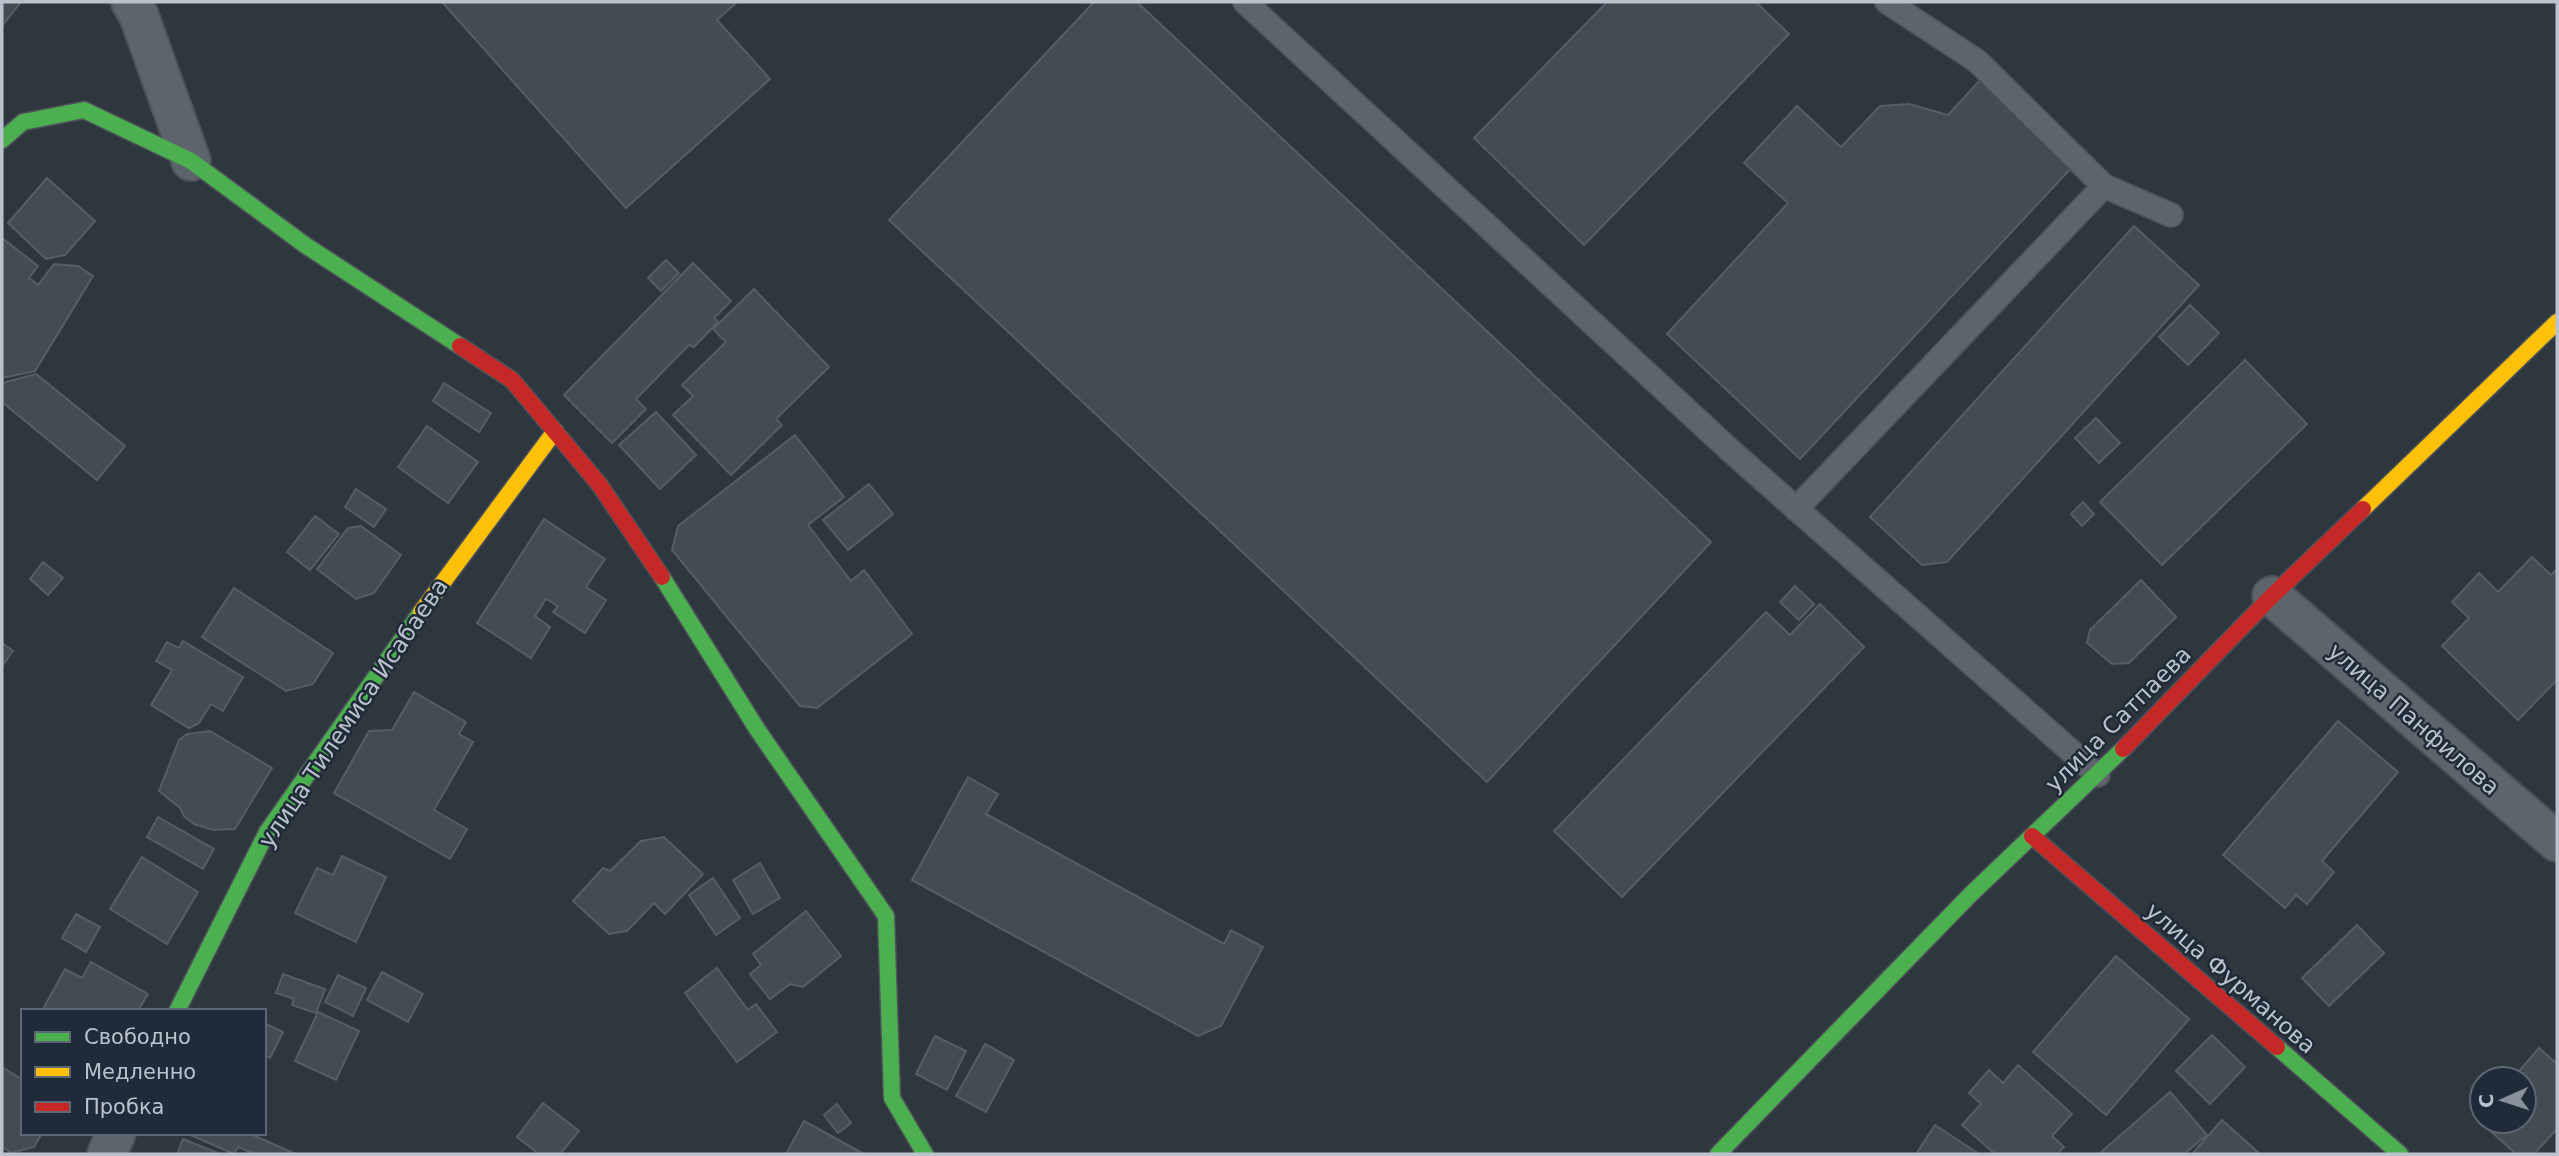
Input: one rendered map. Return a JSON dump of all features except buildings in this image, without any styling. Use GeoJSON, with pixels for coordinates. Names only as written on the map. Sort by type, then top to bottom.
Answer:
{"type":"FeatureCollection","features":[{"type":"Feature","properties":{"kind":"street"},"geometry":{"type":"LineString","coordinates":[[131,2],[139,16],[191,161]]}},
{"type":"Feature","properties":{"kind":"street"},"geometry":{"type":"LineString","coordinates":[[2,140],[23,122],[84,110],[191,161],[304,246],[512,380],[599,484],[649,557],[757,729],[886,916],[892,1098],[925,1154]]}},
{"type":"Feature","properties":{"kind":"street","name":"улица Сатпаева"},"geometry":{"type":"LineString","coordinates":[[1718,1154],[1970,895],[2098,775],[2272,596],[2557,323]]}},
{"type":"Feature","properties":{"kind":"street","name":"улица Тилемиса Исабаева"},"geometry":{"type":"LineString","coordinates":[[178,1009],[267,832],[441,583],[555,431]]}},
{"type":"Feature","properties":{"kind":"street","name":"улица Панфилова"},"geometry":{"type":"LineString","coordinates":[[2272,596],[2557,842]]}},
{"type":"Feature","properties":{"kind":"street","name":"улица Фурманова"},"geometry":{"type":"LineString","coordinates":[[2032,836],[2400,1154]]}},
{"type":"Feature","properties":{"kind":"street"},"geometry":{"type":"LineString","coordinates":[[107,1154],[115,1135]]}},
{"type":"Feature","properties":{"kind":"lane"},"geometry":{"type":"LineString","coordinates":[[1245,2],[1721,443],[2098,775]]}},
{"type":"Feature","properties":{"kind":"lane"},"geometry":{"type":"LineString","coordinates":[[1888,2],[1977,61],[2104,186],[2171,215]]}},
{"type":"Feature","properties":{"kind":"lane"},"geometry":{"type":"LineString","coordinates":[[1796,509],[2104,186]]}},
{"type":"Feature","properties":{"kind":"traffic: fast"},"geometry":{"type":"LineString","coordinates":[[2,140],[23,122],[84,110],[191,161],[305,245],[460,346]]}},
{"type":"Feature","properties":{"kind":"traffic: fast"},"geometry":{"type":"LineString","coordinates":[[662,577],[757,729],[886,916],[892,1098],[925,1154]]}},
{"type":"Feature","properties":{"kind":"traffic: fast"},"geometry":{"type":"LineString","coordinates":[[178,1009],[267,832],[421,612]]}},
{"type":"Feature","properties":{"kind":"traffic: fast"},"geometry":{"type":"LineString","coordinates":[[1718,1154],[1970,895],[2123,749]]}},
{"type":"Feature","properties":{"kind":"traffic: fast"},"geometry":{"type":"LineString","coordinates":[[2277,1047],[2400,1154]]}},
{"type":"Feature","properties":{"kind":"traffic: slow"},"geometry":{"type":"LineString","coordinates":[[2363,509],[2557,322]]}},
{"type":"Feature","properties":{"kind":"traffic: slow"},"geometry":{"type":"LineString","coordinates":[[421,612],[555,431]]}},
{"type":"Feature","properties":{"kind":"traffic: jam"},"geometry":{"type":"LineString","coordinates":[[460,346],[512,380],[599,484],[662,577]]}},
{"type":"Feature","properties":{"kind":"traffic: jam"},"geometry":{"type":"LineString","coordinates":[[2123,749],[2272,596],[2363,509]]}},
{"type":"Feature","properties":{"kind":"traffic: jam"},"geometry":{"type":"LineString","coordinates":[[2032,836],[2277,1047]]}}]}
